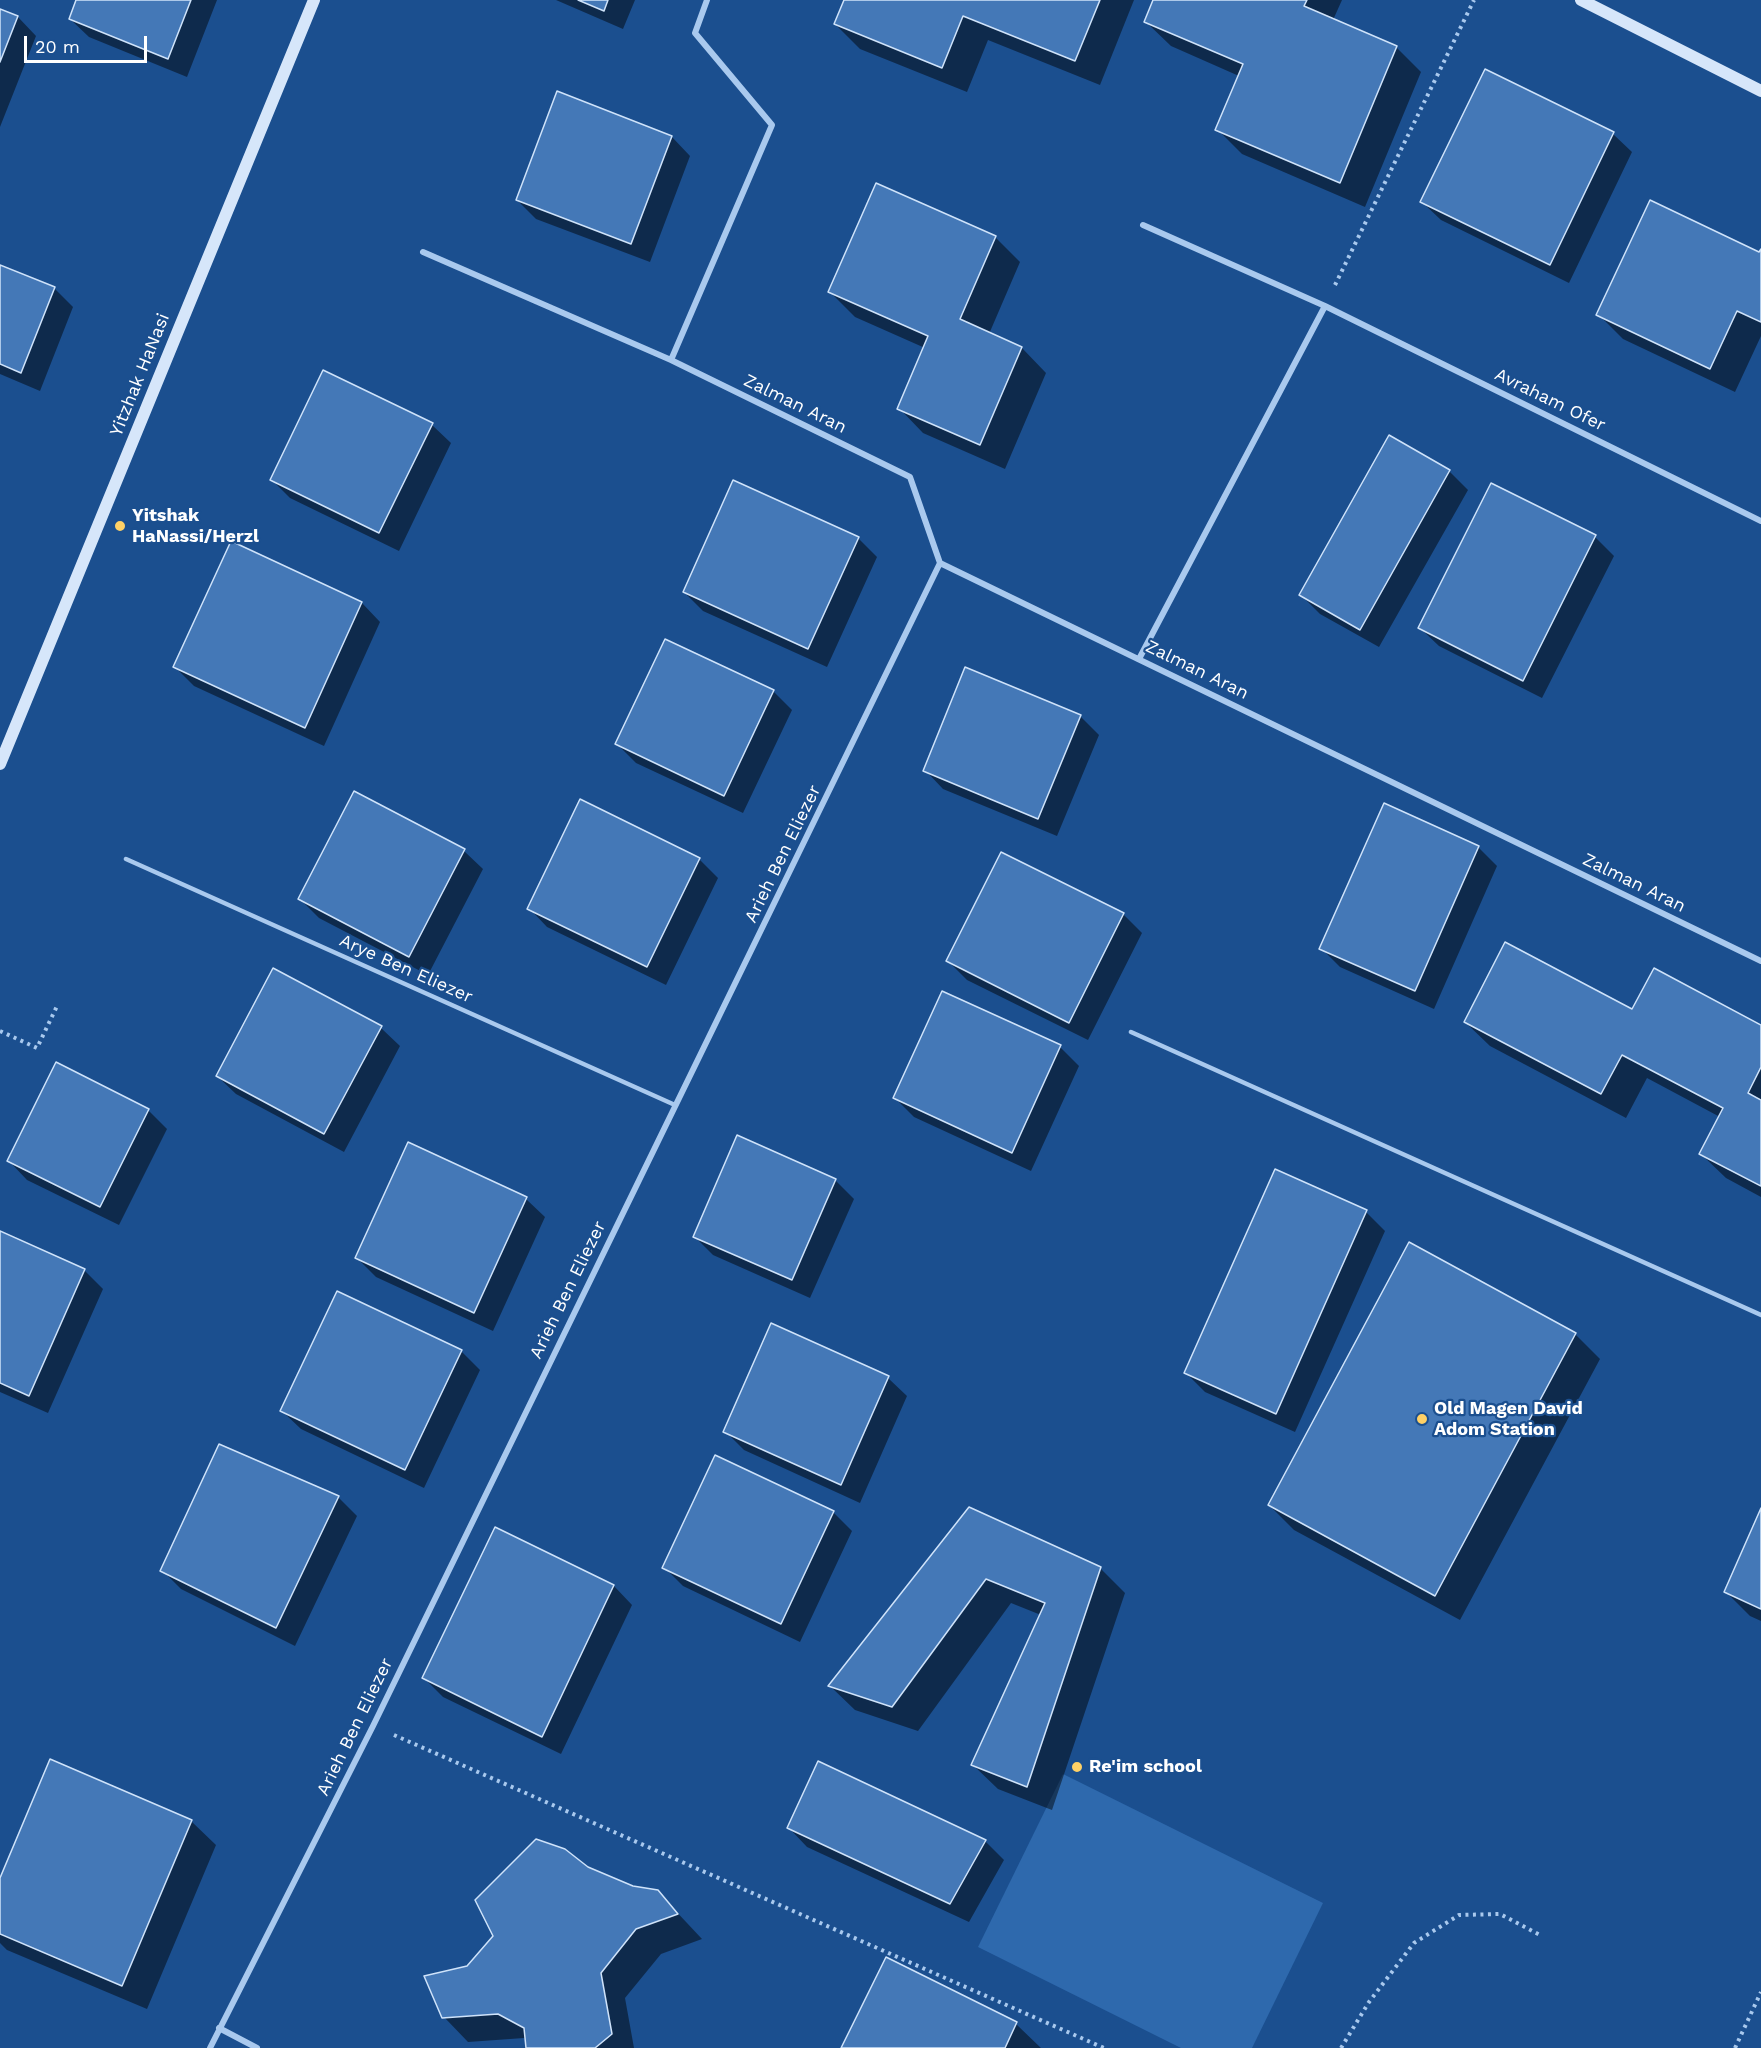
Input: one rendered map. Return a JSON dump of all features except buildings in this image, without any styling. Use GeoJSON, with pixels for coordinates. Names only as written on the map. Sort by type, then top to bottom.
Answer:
{"type":"FeatureCollection","features":[{"type":"Feature","properties":{"kind":"main road","name":"Yitzhak HaNasi"},"geometry":{"type":"LineString","coordinates":[[0,764],[314,0]]}},
{"type":"Feature","properties":{"kind":"main road"},"geometry":{"type":"LineString","coordinates":[[1581,0],[1761,92]]}},
{"type":"Feature","properties":{"kind":"street"},"geometry":{"type":"LineString","coordinates":[[671,360],[772,125],[695,33],[707,0]]}},
{"type":"Feature","properties":{"kind":"street","name":"Avraham Ofer"},"geometry":{"type":"LineString","coordinates":[[1143,225],[1325,306],[1761,521]]}},
{"type":"Feature","properties":{"kind":"street","name":"Zalman Aran"},"geometry":{"type":"LineString","coordinates":[[423,252],[671,360],[910,477],[940,563],[1761,962]]}},
{"type":"Feature","properties":{"kind":"street"},"geometry":{"type":"LineString","coordinates":[[1139,659],[1325,306]]}},
{"type":"Feature","properties":{"kind":"street","name":"Arieh Ben Eliezer"},"geometry":{"type":"LineString","coordinates":[[210,2048],[373,1726],[940,563]]}},
{"type":"Feature","properties":{"kind":"street"},"geometry":{"type":"LineString","coordinates":[[219,2028],[256,2048]]}},
{"type":"Feature","properties":{"kind":"lane","name":"Arye Ben Eliezer"},"geometry":{"type":"LineString","coordinates":[[126,859],[675,1105]]}},
{"type":"Feature","properties":{"kind":"lane"},"geometry":{"type":"LineString","coordinates":[[1131,1032],[1761,1315]]}},
{"type":"Feature","properties":{"kind":"path"},"geometry":{"type":"LineString","coordinates":[[1325,306],[1474,0]]}},
{"type":"Feature","properties":{"kind":"path"},"geometry":{"type":"LineString","coordinates":[[0,1031],[37,1048],[57,1006]]}},
{"type":"Feature","properties":{"kind":"path"},"geometry":{"type":"LineString","coordinates":[[373,1726],[1104,2048]]}},
{"type":"Feature","properties":{"kind":"path"},"geometry":{"type":"LineString","coordinates":[[1341,2048],[1369,2002],[1414,1943],[1459,1915],[1500,1914],[1540,1935]]}},
{"type":"Feature","properties":{"kind":"path"},"geometry":{"type":"LineString","coordinates":[[1735,2048],[1761,1992]]}},
{"type":"Feature","properties":{"kind":"shaded area"},"geometry":{"type":"Polygon","coordinates":[[[1063,1774],[1323,1903],[1252,2048],[1181,2048],[978,1947],[1063,1774]]]}},
{"type":"Feature","properties":{"kind":"place","name":"Yitshak HaNassi/Herzl"},"geometry":{"type":"Point","coordinates":[120,526]}},
{"type":"Feature","properties":{"kind":"place","name":"Old Magen David Adom Station"},"geometry":{"type":"Point","coordinates":[1422,1419]}},
{"type":"Feature","properties":{"kind":"place","name":"Re'im school"},"geometry":{"type":"Point","coordinates":[1077,1767]}}]}
